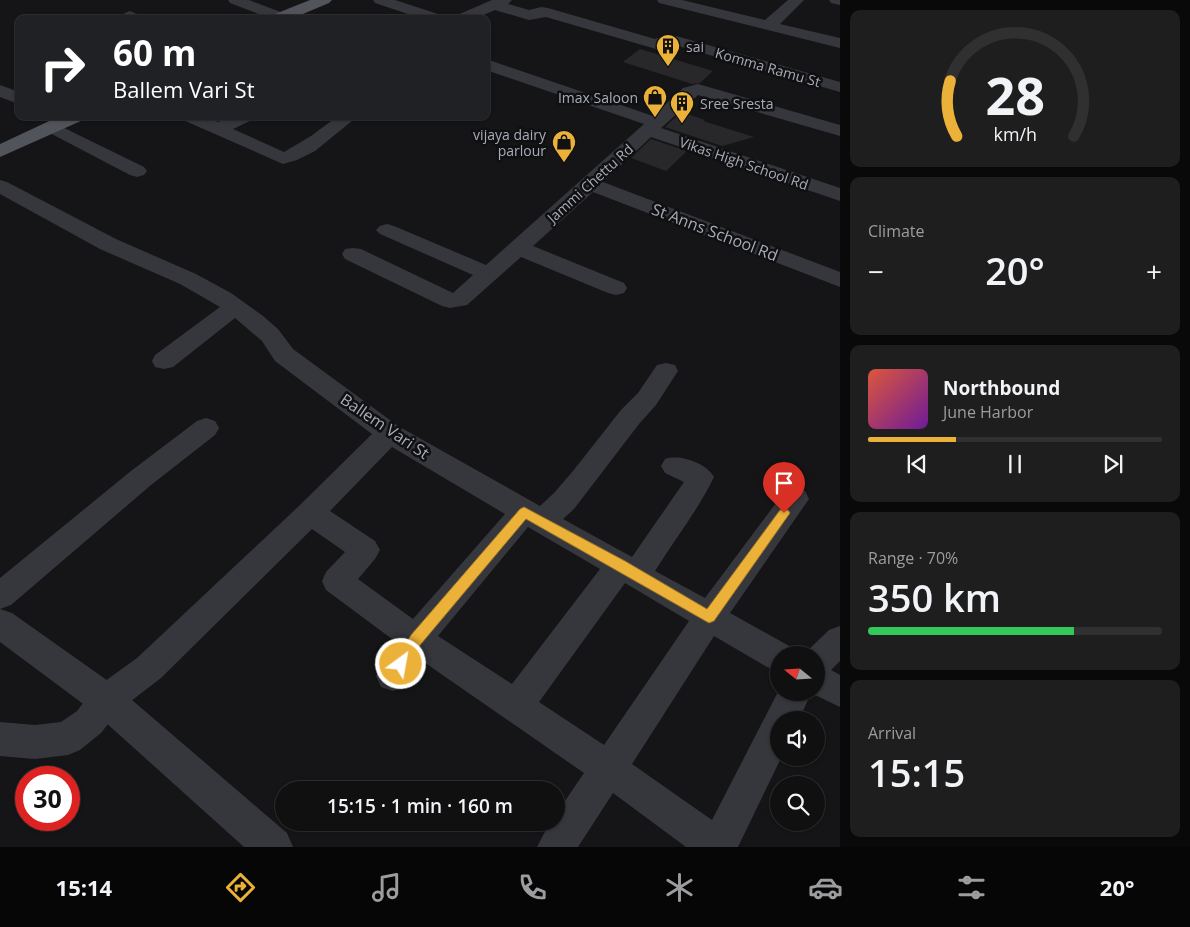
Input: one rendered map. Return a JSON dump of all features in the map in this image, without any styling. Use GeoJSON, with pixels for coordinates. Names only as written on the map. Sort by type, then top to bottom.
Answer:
{"type":"FeatureCollection","features":[{"type":"Feature","properties":{"kind":"main road"},"geometry":{"type":"LineString","coordinates":[[291,15],[324,0]]}},
{"type":"Feature","properties":{"kind":"main road"},"geometry":{"type":"LineString","coordinates":[[294,15],[342,0]]}},
{"type":"Feature","properties":{"kind":"main road"},"geometry":{"type":"LineString","coordinates":[[0,141],[52,120]]}},
{"type":"Feature","properties":{"kind":"main road"},"geometry":{"type":"LineString","coordinates":[[0,151],[53,120]]}},
{"type":"Feature","properties":{"kind":"street"},"geometry":{"type":"LineString","coordinates":[[235,0],[276,15]]}},
{"type":"Feature","properties":{"kind":"street"},"geometry":{"type":"LineString","coordinates":[[380,0],[427,15]]}},
{"type":"Feature","properties":{"kind":"street"},"geometry":{"type":"LineString","coordinates":[[664,0],[840,42]]}},
{"type":"Feature","properties":{"kind":"street"},"geometry":{"type":"LineString","coordinates":[[728,55],[744,39],[797,0]]}},
{"type":"Feature","properties":{"kind":"street"},"geometry":{"type":"LineString","coordinates":[[836,0],[840,1]]}},
{"type":"Feature","properties":{"kind":"street"},"geometry":{"type":"LineString","coordinates":[[470,15],[499,3]]}},
{"type":"Feature","properties":{"kind":"street","name":"Komma Ramu St"},"geometry":{"type":"LineString","coordinates":[[499,3],[530,15],[541,12],[548,13],[656,44],[670,39],[840,87]]}},
{"type":"Feature","properties":{"kind":"street","name":"Vikas High School Rd"},"geometry":{"type":"LineString","coordinates":[[490,65],[840,195]]}},
{"type":"Feature","properties":{"kind":"street","name":"Jammi Chettu Rd"},"geometry":{"type":"LineString","coordinates":[[353,254],[450,301],[459,300],[590,184],[689,92],[698,89],[840,131]]}},
{"type":"Feature","properties":{"kind":"street"},"geometry":{"type":"LineString","coordinates":[[0,90],[15,97]]}},
{"type":"Feature","properties":{"kind":"street"},"geometry":{"type":"LineString","coordinates":[[57,120],[137,171]]}},
{"type":"Feature","properties":{"kind":"street"},"geometry":{"type":"LineString","coordinates":[[197,120],[283,158],[289,158],[344,120]]}},
{"type":"Feature","properties":{"kind":"street"},"geometry":{"type":"LineString","coordinates":[[216,129],[237,120]]}},
{"type":"Feature","properties":{"kind":"street","name":"St Anns School Rd"},"geometry":{"type":"LineString","coordinates":[[590,184],[840,280]]}},
{"type":"Feature","properties":{"kind":"street","name":"Ballem Vari St"},"geometry":{"type":"LineString","coordinates":[[0,186],[108,244],[188,279],[235,306],[255,320],[270,335],[284,355],[389,433],[533,517],[629,569],[770,652]]}},
{"type":"Feature","properties":{"kind":"street"},"geometry":{"type":"LineString","coordinates":[[387,230],[489,274]]}},
{"type":"Feature","properties":{"kind":"street"},"geometry":{"type":"LineString","coordinates":[[518,248],[616,288]]}},
{"type":"Feature","properties":{"kind":"street"},"geometry":{"type":"LineString","coordinates":[[164,361],[235,306]]}},
{"type":"Feature","properties":{"kind":"street"},"geometry":{"type":"LineString","coordinates":[[393,676],[416,640],[533,517],[564,501],[630,417],[647,399],[666,371]]}},
{"type":"Feature","properties":{"kind":"street"},"geometry":{"type":"LineString","coordinates":[[0,596],[141,478],[206,428]]}},
{"type":"Feature","properties":{"kind":"street"},"geometry":{"type":"LineString","coordinates":[[0,739],[35,742],[68,738],[88,722],[106,700],[149,668],[310,513],[389,433]]}},
{"type":"Feature","properties":{"kind":"street"},"geometry":{"type":"LineString","coordinates":[[515,707],[690,497],[700,477],[674,466]]}},
{"type":"Feature","properties":{"kind":"street"},"geometry":{"type":"LineString","coordinates":[[556,847],[709,617],[795,499]]}},
{"type":"Feature","properties":{"kind":"street"},"geometry":{"type":"LineString","coordinates":[[310,513],[365,550],[336,580],[416,640],[608,768],[717,847],[770,743]]}},
{"type":"Feature","properties":{"kind":"street"},"geometry":{"type":"LineString","coordinates":[[0,623],[106,700],[273,847]]}},
{"type":"Feature","properties":{"kind":"street"},"geometry":{"type":"LineString","coordinates":[[825,654],[840,640]]}},
{"type":"Feature","properties":{"kind":"street"},"geometry":{"type":"LineString","coordinates":[[825,684],[840,692]]}},
{"type":"Feature","properties":{"kind":"building","name":"sai"},"geometry":{"type":"Polygon","coordinates":[[[640,49],[713,71],[700,83],[692,84],[623,62],[640,49]]]}},
{"type":"Feature","properties":{"kind":"building"},"geometry":{"type":"Polygon","coordinates":[[[681,112],[754,137],[722,146],[665,127],[681,112]]]}},
{"type":"Feature","properties":{"kind":"building"},"geometry":{"type":"Polygon","coordinates":[[[651,139],[687,151],[666,171],[631,158],[651,139]]]}},
{"type":"Feature","properties":{"kind":"place","name":"sai"},"geometry":{"type":"Point","coordinates":[668,67]}},
{"type":"Feature","properties":{"kind":"place","name":"Imax Saloon"},"geometry":{"type":"Point","coordinates":[655,118]}},
{"type":"Feature","properties":{"kind":"place","name":"Sree Sresta"},"geometry":{"type":"Point","coordinates":[682,124]}},
{"type":"Feature","properties":{"kind":"place","name":"vijaya dairy parlour"},"geometry":{"type":"Point","coordinates":[564,163]}},
{"type":"Feature","properties":{"kind":"route"},"geometry":{"type":"LineString","coordinates":[[401,664],[416,640],[524,512],[621,565],[709,617],[784,513]]}}]}
